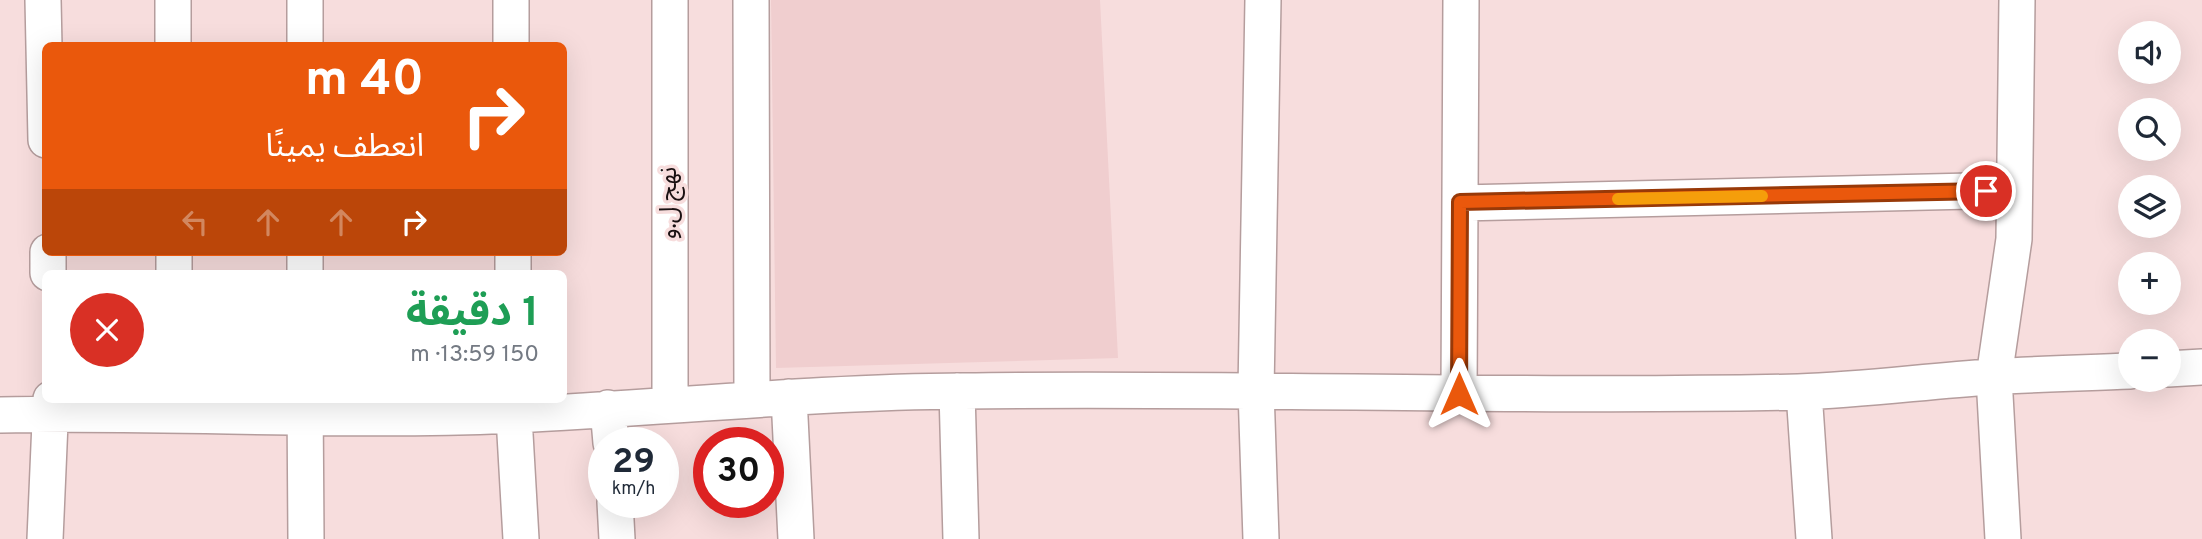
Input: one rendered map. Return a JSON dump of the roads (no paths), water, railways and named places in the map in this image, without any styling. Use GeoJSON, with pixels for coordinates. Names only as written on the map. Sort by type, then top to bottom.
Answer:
{"type":"FeatureCollection","features":[{"type":"Feature","properties":{"kind":"street"},"geometry":{"type":"LineString","coordinates":[[43,0],[44,42]]}},
{"type":"Feature","properties":{"kind":"street"},"geometry":{"type":"LineString","coordinates":[[173,0],[173,42]]}},
{"type":"Feature","properties":{"kind":"street"},"geometry":{"type":"LineString","coordinates":[[305,0],[305,42]]}},
{"type":"Feature","properties":{"kind":"street"},"geometry":{"type":"LineString","coordinates":[[511,0],[511,42]]}},
{"type":"Feature","properties":{"kind":"street","name":"نهج ل.و"},"geometry":{"type":"LineString","coordinates":[[670,0],[670,405]]}},
{"type":"Feature","properties":{"kind":"street"},"geometry":{"type":"LineString","coordinates":[[751,0],[752,399]]}},
{"type":"Feature","properties":{"kind":"street"},"geometry":{"type":"LineString","coordinates":[[1261,539],[1256,390],[1263,0]]}},
{"type":"Feature","properties":{"kind":"street"},"geometry":{"type":"LineString","coordinates":[[1459,394],[1461,0]]}},
{"type":"Feature","properties":{"kind":"street"},"geometry":{"type":"LineString","coordinates":[[2003,539],[1994,377],[2014,239],[2017,0]]}},
{"type":"Feature","properties":{"kind":"street"},"geometry":{"type":"LineString","coordinates":[[1460,202],[2014,190]]}},
{"type":"Feature","properties":{"kind":"street"},"geometry":{"type":"LineString","coordinates":[[2181,369],[2202,368]]}},
{"type":"Feature","properties":{"kind":"street"},"geometry":{"type":"LineString","coordinates":[[0,415],[51,406],[608,408],[789,397],[957,391],[1256,390],[1459,394],[1804,392],[1994,377],[2118,372]]}},
{"type":"Feature","properties":{"kind":"street"},"geometry":{"type":"LineString","coordinates":[[957,391],[961,539]]}},
{"type":"Feature","properties":{"kind":"street"},"geometry":{"type":"LineString","coordinates":[[1804,392],[1814,539]]}},
{"type":"Feature","properties":{"kind":"street"},"geometry":{"type":"LineString","coordinates":[[789,397],[796,539]]}},
{"type":"Feature","properties":{"kind":"street"},"geometry":{"type":"LineString","coordinates":[[45,539],[51,406]]}},
{"type":"Feature","properties":{"kind":"street"},"geometry":{"type":"LineString","coordinates":[[514,407],[521,539]]}},
{"type":"Feature","properties":{"kind":"street"},"geometry":{"type":"LineString","coordinates":[[608,408],[610,427]]}},
{"type":"Feature","properties":{"kind":"street"},"geometry":{"type":"LineString","coordinates":[[305,409],[306,539]]}},
{"type":"Feature","properties":{"kind":"street"},"geometry":{"type":"LineString","coordinates":[[616,518],[617,539]]}}]}
